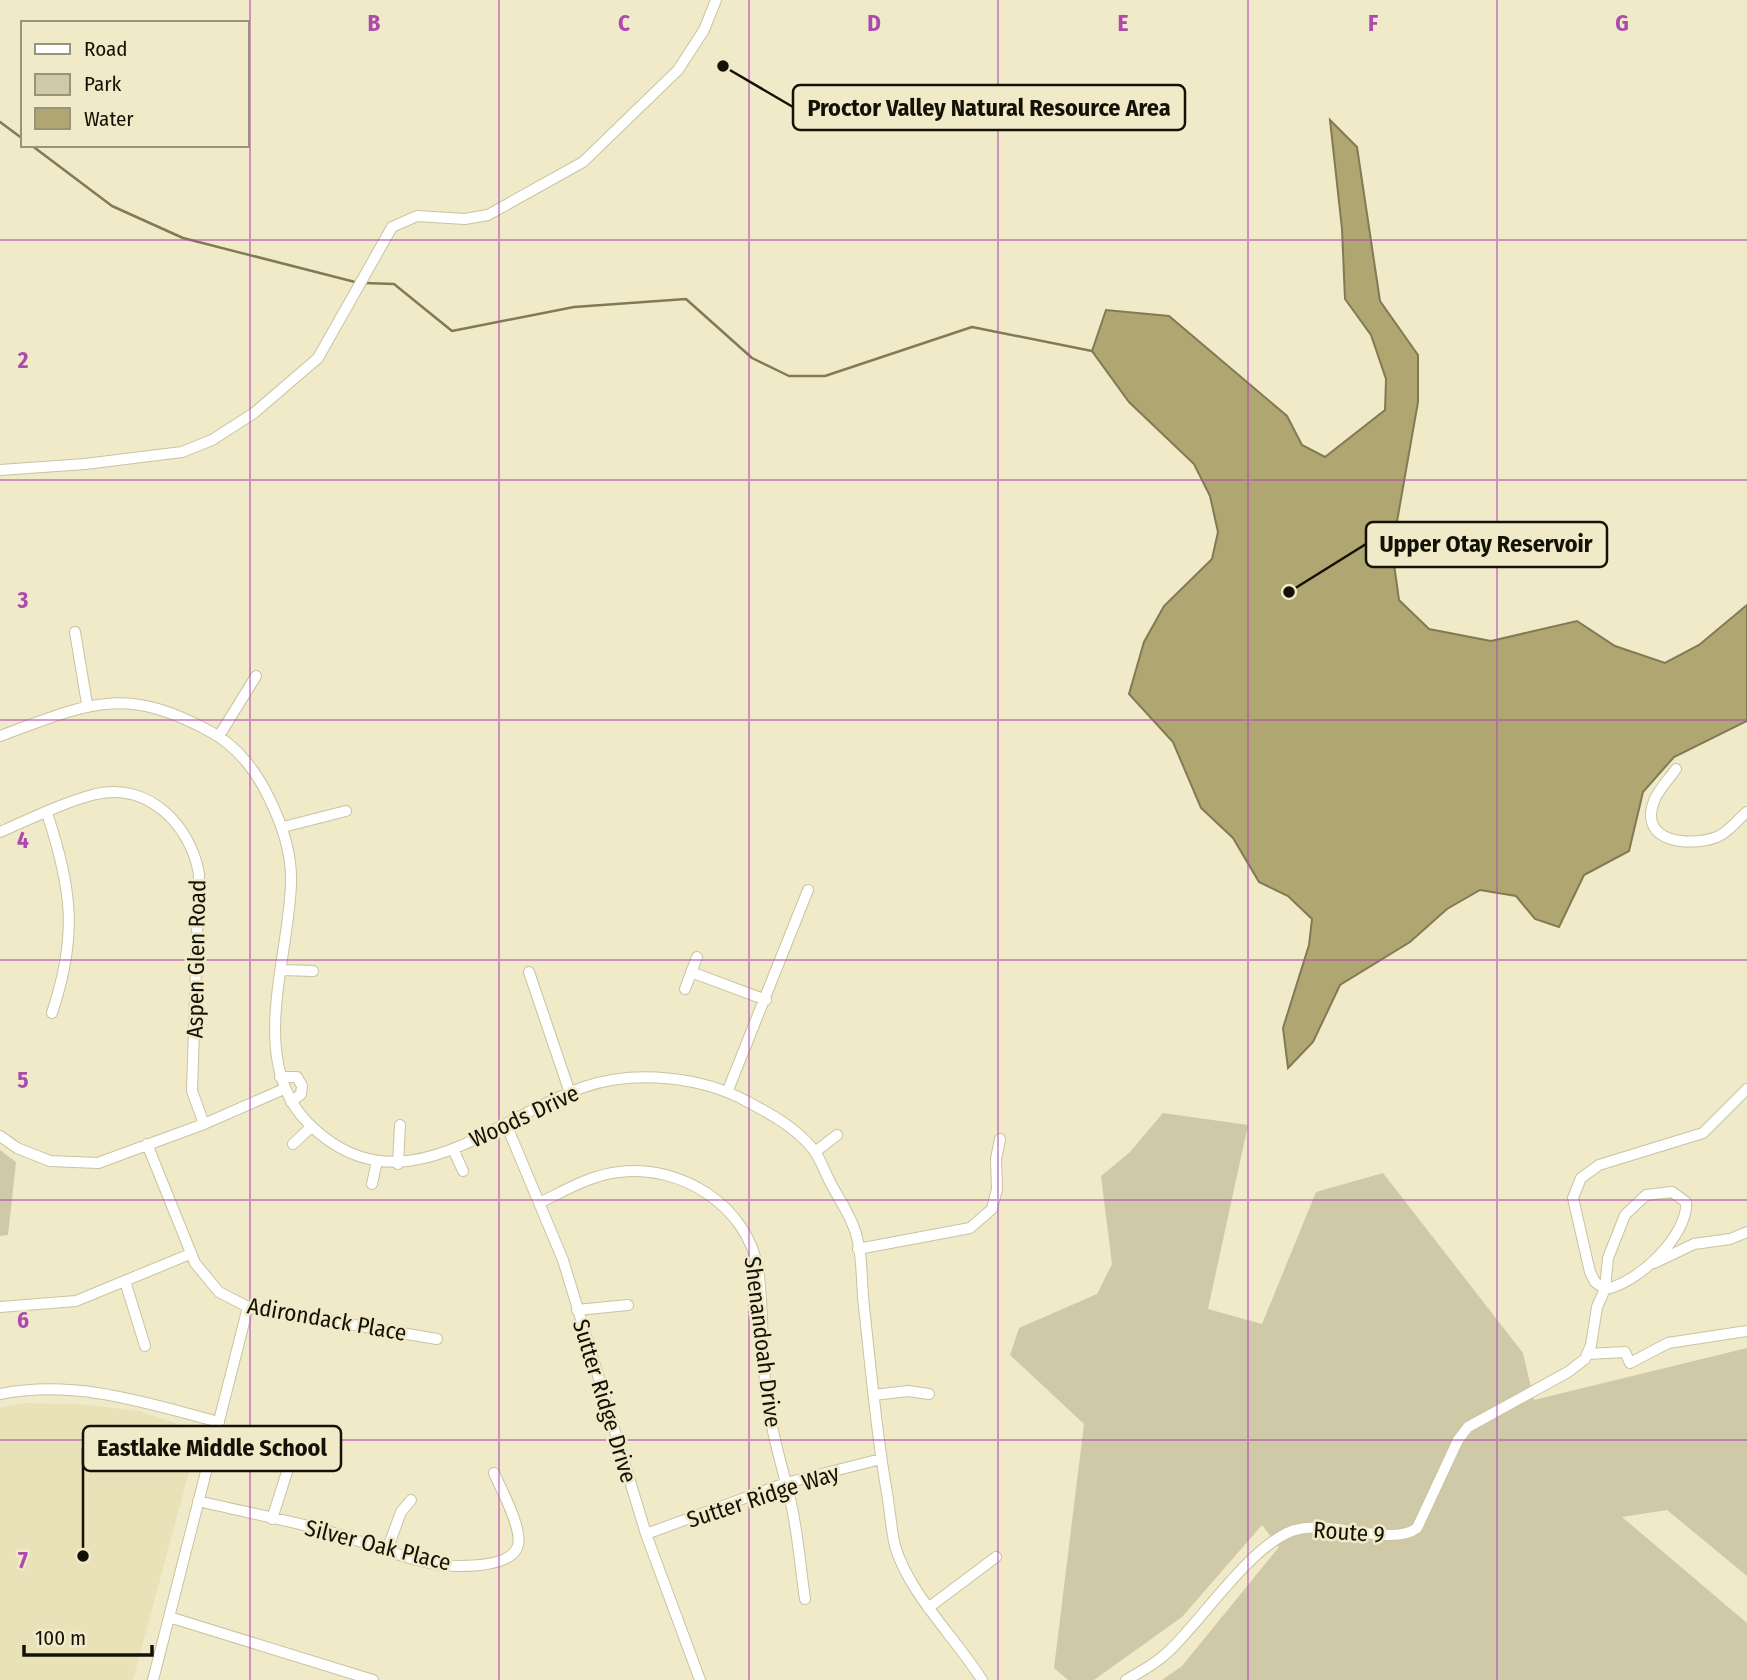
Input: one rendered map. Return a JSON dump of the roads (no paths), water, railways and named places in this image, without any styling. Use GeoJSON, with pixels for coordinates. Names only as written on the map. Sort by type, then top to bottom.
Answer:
{"type":"FeatureCollection","features":[{"type":"Feature","properties":{"kind":"street"},"geometry":{"type":"LineString","coordinates":[[0,470],[85,464],[182,452],[212,440],[254,413],[318,358],[392,227],[412,216],[465,219],[488,215],[583,162],[678,70],[704,30],[716,0]]}},
{"type":"Feature","properties":{"kind":"street"},"geometry":{"type":"LineString","coordinates":[[75,632],[87,704]]}},
{"type":"Feature","properties":{"kind":"street"},"geometry":{"type":"LineString","coordinates":[[219,736],[256,676]]}},
{"type":"Feature","properties":{"kind":"street","name":"Woods Drive"},"geometry":{"type":"LineString","coordinates":[[0,736],[87,704],[158,706],[219,736],[241,756],[262,783],[283,827],[292,880],[274,1041],[280,1077],[291,1102],[312,1127],[336,1146],[377,1161],[398,1164],[431,1158],[590,1085],[650,1078],[690,1081],[729,1090],[776,1117],[815,1152],[856,1231],[881,1459],[896,1549],[928,1608],[982,1680]]}},
{"type":"Feature","properties":{"kind":"street"},"geometry":{"type":"LineString","coordinates":[[1676,769],[1652,805],[1654,823],[1665,838],[1683,843],[1714,838],[1747,812]]}},
{"type":"Feature","properties":{"kind":"street","name":"Aspen Glen Road"},"geometry":{"type":"LineString","coordinates":[[0,832],[95,794],[132,795],[167,812],[191,844],[199,874],[192,1091],[204,1124]]}},
{"type":"Feature","properties":{"kind":"street"},"geometry":{"type":"LineString","coordinates":[[283,827],[346,811]]}},
{"type":"Feature","properties":{"kind":"street"},"geometry":{"type":"LineString","coordinates":[[47,813],[68,881],[70,908],[63,974],[52,1013]]}},
{"type":"Feature","properties":{"kind":"street"},"geometry":{"type":"LineString","coordinates":[[729,1090],[808,890]]}},
{"type":"Feature","properties":{"kind":"street"},"geometry":{"type":"LineString","coordinates":[[685,989],[697,957]]}},
{"type":"Feature","properties":{"kind":"street"},"geometry":{"type":"LineString","coordinates":[[282,970],[313,971]]}},
{"type":"Feature","properties":{"kind":"street"},"geometry":{"type":"LineString","coordinates":[[529,972],[570,1093]]}},
{"type":"Feature","properties":{"kind":"street"},"geometry":{"type":"LineString","coordinates":[[691,972],[766,1000]]}},
{"type":"Feature","properties":{"kind":"street"},"geometry":{"type":"LineString","coordinates":[[280,1077],[298,1077],[302,1086],[301,1094],[291,1102]]}},
{"type":"Feature","properties":{"kind":"street"},"geometry":{"type":"LineString","coordinates":[[0,1136],[28,1153],[74,1164],[98,1163],[204,1124],[284,1089]]}},
{"type":"Feature","properties":{"kind":"street"},"geometry":{"type":"LineString","coordinates":[[1747,1089],[1703,1133],[1600,1164],[1578,1182],[1573,1198],[1590,1272],[1595,1282],[1605,1289],[1615,1287],[1650,1263],[1694,1244],[1730,1239],[1747,1232]]}},
{"type":"Feature","properties":{"kind":"street","name":"Sutter Ridge Drive"},"geometry":{"type":"LineString","coordinates":[[506,1124],[541,1202],[563,1260],[646,1534],[699,1680]]}},
{"type":"Feature","properties":{"kind":"street"},"geometry":{"type":"LineString","coordinates":[[398,1164],[400,1125]]}},
{"type":"Feature","properties":{"kind":"street"},"geometry":{"type":"LineString","coordinates":[[293,1144],[312,1127]]}},
{"type":"Feature","properties":{"kind":"street"},"geometry":{"type":"LineString","coordinates":[[815,1152],[837,1135]]}},
{"type":"Feature","properties":{"kind":"street"},"geometry":{"type":"LineString","coordinates":[[858,1249],[970,1228],[992,1209],[997,1189],[996,1159],[1000,1139]]}},
{"type":"Feature","properties":{"kind":"street","name":"Adirondack Place"},"geometry":{"type":"LineString","coordinates":[[147,1144],[190,1254],[212,1286],[225,1298],[248,1307],[437,1339]]}},
{"type":"Feature","properties":{"kind":"street"},"geometry":{"type":"LineString","coordinates":[[453,1149],[463,1171]]}},
{"type":"Feature","properties":{"kind":"street"},"geometry":{"type":"LineString","coordinates":[[372,1184],[377,1161]]}},
{"type":"Feature","properties":{"kind":"street","name":"Shenandoah Drive"},"geometry":{"type":"LineString","coordinates":[[541,1202],[596,1177],[643,1171],[666,1175],[691,1184],[713,1197],[731,1214],[745,1234],[758,1268],[768,1410],[786,1483],[805,1599]]}},
{"type":"Feature","properties":{"kind":"street"},"geometry":{"type":"LineString","coordinates":[[1650,1263],[1672,1239],[1685,1219],[1686,1202],[1672,1192],[1646,1195],[1629,1208],[1611,1246],[1605,1270],[1605,1289],[1597,1307],[1587,1354],[1625,1352],[1630,1363],[1668,1343],[1747,1331]]}},
{"type":"Feature","properties":{"kind":"street"},"geometry":{"type":"LineString","coordinates":[[0,1307],[76,1301],[190,1254]]}},
{"type":"Feature","properties":{"kind":"street"},"geometry":{"type":"LineString","coordinates":[[125,1281],[145,1346]]}},
{"type":"Feature","properties":{"kind":"street"},"geometry":{"type":"LineString","coordinates":[[577,1310],[628,1305]]}},
{"type":"Feature","properties":{"kind":"street"},"geometry":{"type":"LineString","coordinates":[[153,1680],[248,1307]]}},
{"type":"Feature","properties":{"kind":"street","name":"Route 9"},"geometry":{"type":"LineString","coordinates":[[1126,1680],[1170,1650],[1259,1553],[1284,1535],[1312,1527],[1397,1535],[1413,1531],[1422,1520],[1458,1440],[1468,1427],[1573,1369],[1587,1354]]}},
{"type":"Feature","properties":{"kind":"street"},"geometry":{"type":"LineString","coordinates":[[0,1394],[57,1389],[108,1393],[219,1422]]}},
{"type":"Feature","properties":{"kind":"street"},"geometry":{"type":"LineString","coordinates":[[874,1395],[908,1391],[929,1394]]}},
{"type":"Feature","properties":{"kind":"street"},"geometry":{"type":"LineString","coordinates":[[272,1519],[293,1453]]}},
{"type":"Feature","properties":{"kind":"street","name":"Sutter Ridge Way"},"geometry":{"type":"LineString","coordinates":[[646,1534],[786,1483],[881,1459]]}},
{"type":"Feature","properties":{"kind":"street","name":"Silver Oak Place"},"geometry":{"type":"LineString","coordinates":[[198,1502],[322,1530],[387,1550],[456,1566],[509,1557],[517,1548],[519,1536],[494,1473]]}},
{"type":"Feature","properties":{"kind":"street"},"geometry":{"type":"LineString","coordinates":[[387,1550],[401,1512],[411,1500]]}},
{"type":"Feature","properties":{"kind":"street"},"geometry":{"type":"LineString","coordinates":[[928,1608],[996,1556]]}},
{"type":"Feature","properties":{"kind":"street"},"geometry":{"type":"LineString","coordinates":[[169,1617],[373,1680]]}},
{"type":"Feature","properties":{"kind":"water"},"geometry":{"type":"Polygon","coordinates":[[[1330,120],[1357,147],[1380,301],[1418,355],[1418,402],[1392,550],[1399,600],[1429,629],[1491,641],[1577,621],[1615,646],[1665,663],[1699,645],[1747,605],[1747,721],[1674,757],[1643,792],[1629,851],[1584,875],[1559,927],[1535,919],[1516,896],[1480,890],[1447,909],[1410,942],[1340,985],[1313,1042],[1288,1068],[1283,1028],[1309,945],[1312,919],[1288,896],[1259,882],[1233,838],[1201,808],[1173,742],[1129,694],[1144,642],[1164,606],[1212,559],[1218,532],[1210,496],[1194,464],[1129,402],[1092,351],[1106,310],[1169,316],[1287,416],[1302,445],[1325,457],[1385,410],[1386,379],[1371,335],[1345,299],[1342,229],[1330,120]]]}},
{"type":"Feature","properties":{"kind":"waterway"},"geometry":{"type":"LineString","coordinates":[[0,122],[21,138]]}},
{"type":"Feature","properties":{"kind":"waterway"},"geometry":{"type":"LineString","coordinates":[[34,147],[112,206],[183,238],[355,282]]}},
{"type":"Feature","properties":{"kind":"waterway"},"geometry":{"type":"LineString","coordinates":[[365,283],[394,284],[452,331],[574,307],[686,299],[752,358],[789,376],[825,376],[972,327],[1092,351]]}},
{"type":"Feature","properties":{"kind":"place","name":"Proctor Valley Natural Resource Area"},"geometry":{"type":"Point","coordinates":[723,66]}},
{"type":"Feature","properties":{"kind":"place","name":"Upper Otay Reservoir"},"geometry":{"type":"Point","coordinates":[1289,592]}},
{"type":"Feature","properties":{"kind":"place","name":"Eastlake Middle School"},"geometry":{"type":"Point","coordinates":[83,1556]}}]}
